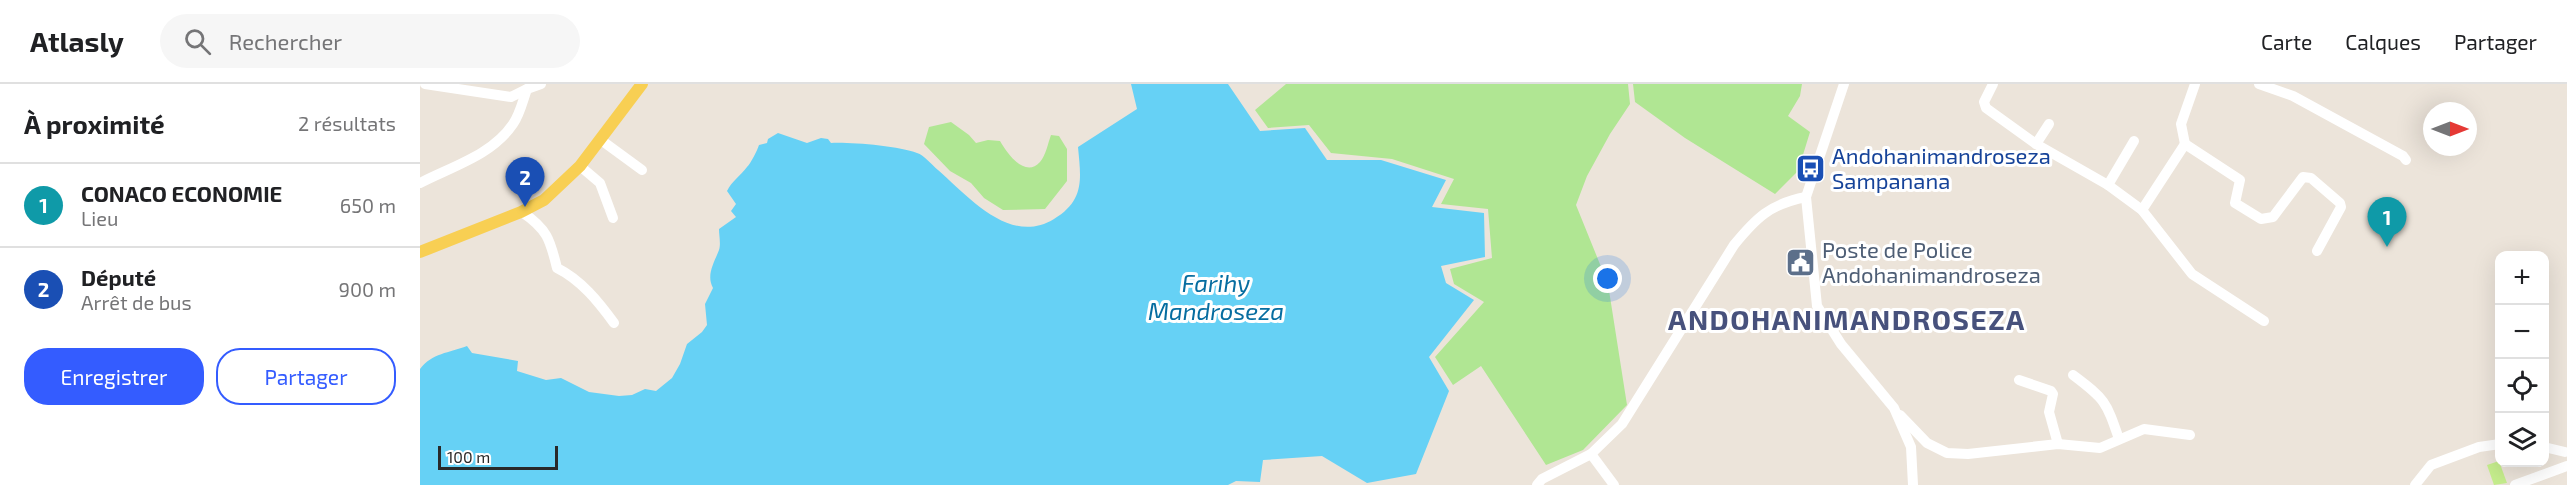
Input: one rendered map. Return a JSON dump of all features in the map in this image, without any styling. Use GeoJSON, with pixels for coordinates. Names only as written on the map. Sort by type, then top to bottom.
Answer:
{"type":"FeatureCollection","features":[{"type":"Feature","properties":{"kind":"main road"},"geometry":{"type":"LineString","coordinates":[[420,252],[522,212],[544,200],[580,166],[642,84]]}},
{"type":"Feature","properties":{"kind":"street"},"geometry":{"type":"LineString","coordinates":[[422,84],[511,97],[541,84]]}},
{"type":"Feature","properties":{"kind":"street"},"geometry":{"type":"LineString","coordinates":[[1844,84],[1806,197],[1817,306],[1841,344],[1894,408],[1927,443],[1947,453],[1968,454],[2058,444],[2100,448],[2144,429],[2190,435]]}},
{"type":"Feature","properties":{"kind":"street"},"geometry":{"type":"LineString","coordinates":[[1993,84],[1984,102],[1986,108],[2036,144],[2108,185],[2142,210],[2192,274],[2264,321]]}},
{"type":"Feature","properties":{"kind":"street"},"geometry":{"type":"LineString","coordinates":[[2142,210],[2185,144],[2181,124],[2195,84]]}},
{"type":"Feature","properties":{"kind":"street"},"geometry":{"type":"LineString","coordinates":[[2259,84],[2293,96],[2403,156],[2406,160]]}},
{"type":"Feature","properties":{"kind":"street"},"geometry":{"type":"LineString","coordinates":[[420,183],[482,153],[500,141],[514,122],[527,89]]}},
{"type":"Feature","properties":{"kind":"street"},"geometry":{"type":"LineString","coordinates":[[2036,144],[2049,124]]}},
{"type":"Feature","properties":{"kind":"street"},"geometry":{"type":"LineString","coordinates":[[601,140],[642,170]]}},
{"type":"Feature","properties":{"kind":"street"},"geometry":{"type":"LineString","coordinates":[[2108,185],[2134,141]]}},
{"type":"Feature","properties":{"kind":"street"},"geometry":{"type":"LineString","coordinates":[[2185,144],[2240,180],[2235,203],[2261,219],[2273,217],[2303,177],[2311,178],[2340,203],[2341,207],[2318,251]]}},
{"type":"Feature","properties":{"kind":"street"},"geometry":{"type":"LineString","coordinates":[[580,166],[600,183],[613,218]]}},
{"type":"Feature","properties":{"kind":"street"},"geometry":{"type":"LineString","coordinates":[[1537,485],[1542,479],[1591,454],[1622,424],[1734,245],[1751,224],[1768,209],[1787,200],[1806,197]]}},
{"type":"Feature","properties":{"kind":"street"},"geometry":{"type":"LineString","coordinates":[[522,212],[538,222],[549,236],[557,267],[574,277],[592,294],[614,322]]}},
{"type":"Feature","properties":{"kind":"street"},"geometry":{"type":"LineString","coordinates":[[2073,375],[2101,396],[2108,406],[2119,439]]}},
{"type":"Feature","properties":{"kind":"street"},"geometry":{"type":"LineString","coordinates":[[2019,380],[2051,391],[2053,394],[2049,412],[2058,444]]}},
{"type":"Feature","properties":{"kind":"street"},"geometry":{"type":"LineString","coordinates":[[1894,408],[1911,447],[1912,485]]}},
{"type":"Feature","properties":{"kind":"street"},"geometry":{"type":"LineString","coordinates":[[2549,448],[2566,453],[2567,439]]}},
{"type":"Feature","properties":{"kind":"street"},"geometry":{"type":"LineString","coordinates":[[2415,485],[2431,465],[2479,447],[2495,445]]}},
{"type":"Feature","properties":{"kind":"street"},"geometry":{"type":"LineString","coordinates":[[1591,454],[1614,485]]}},
{"type":"Feature","properties":{"kind":"street"},"geometry":{"type":"LineString","coordinates":[[2515,485],[2567,466]]}},
{"type":"Feature","properties":{"kind":"green space"},"geometry":{"type":"Polygon","coordinates":[[[1286,84],[1628,84],[1630,104],[1587,176],[1576,205],[1608,284],[1627,405],[1583,450],[1546,465],[1481,366],[1453,385],[1435,357],[1484,302],[1454,284],[1450,269],[1492,258],[1488,209],[1441,204],[1454,179],[1392,159],[1331,153],[1309,125],[1268,128],[1255,110],[1286,84]]]}},
{"type":"Feature","properties":{"kind":"green space"},"geometry":{"type":"Polygon","coordinates":[[[1633,84],[1802,84],[1800,96],[1788,116],[1810,132],[1798,171],[1775,194],[1685,138],[1635,102],[1633,84]]]}},
{"type":"Feature","properties":{"kind":"green space"},"geometry":{"type":"Polygon","coordinates":[[[951,122],[976,143],[988,140],[1000,141],[1017,162],[1028,168],[1040,162],[1051,135],[1059,136],[1067,149],[1067,181],[1045,209],[1003,210],[984,198],[971,183],[950,171],[924,144],[929,127],[951,122]]]}},
{"type":"Feature","properties":{"kind":"green space"},"geometry":{"type":"Polygon","coordinates":[[[2495,462],[2495,467],[2501,467],[2507,483],[2494,485],[2487,465],[2495,462]]]}},
{"type":"Feature","properties":{"kind":"water","name":"Farihy Mandroseza"},"geometry":{"type":"Polygon","coordinates":[[[1131,84],[1228,84],[1260,131],[1305,128],[1327,160],[1381,160],[1446,180],[1432,207],[1484,213],[1485,257],[1441,266],[1446,283],[1474,300],[1429,357],[1449,391],[1416,474],[1367,483],[1322,456],[1263,460],[1260,482],[1236,481],[1228,485],[420,485],[420,369],[435,357],[467,346],[472,353],[518,361],[517,371],[546,380],[561,378],[589,392],[619,396],[632,395],[645,389],[656,391],[672,378],[687,344],[707,325],[705,304],[713,288],[710,278],[720,248],[719,229],[736,217],[731,211],[736,204],[727,191],[750,163],[759,145],[767,143],[768,139],[778,133],[807,143],[821,138],[828,139],[831,143],[874,145],[917,153],[991,215],[1022,227],[1038,226],[1064,212],[1076,196],[1080,179],[1078,147],[1137,109],[1131,84]]]}},
{"type":"Feature","properties":{"kind":"place","name":"Andohanimandroseza Sampanana"},"geometry":{"type":"Point","coordinates":[1811,168]}},
{"type":"Feature","properties":{"kind":"place","name":"Député"},"geometry":{"type":"Point","coordinates":[525,207]}},
{"type":"Feature","properties":{"kind":"place","name":"CONACO ECONOMIE"},"geometry":{"type":"Point","coordinates":[2387,247]}},
{"type":"Feature","properties":{"kind":"place","name":"Poste de Police Andohanimandroseza"},"geometry":{"type":"Point","coordinates":[1801,262]}},
{"type":"Feature","properties":{"kind":"district","name":"ANDOHANIMANDROSEZA"},"geometry":{"type":"Point","coordinates":[1847,319]}}]}
